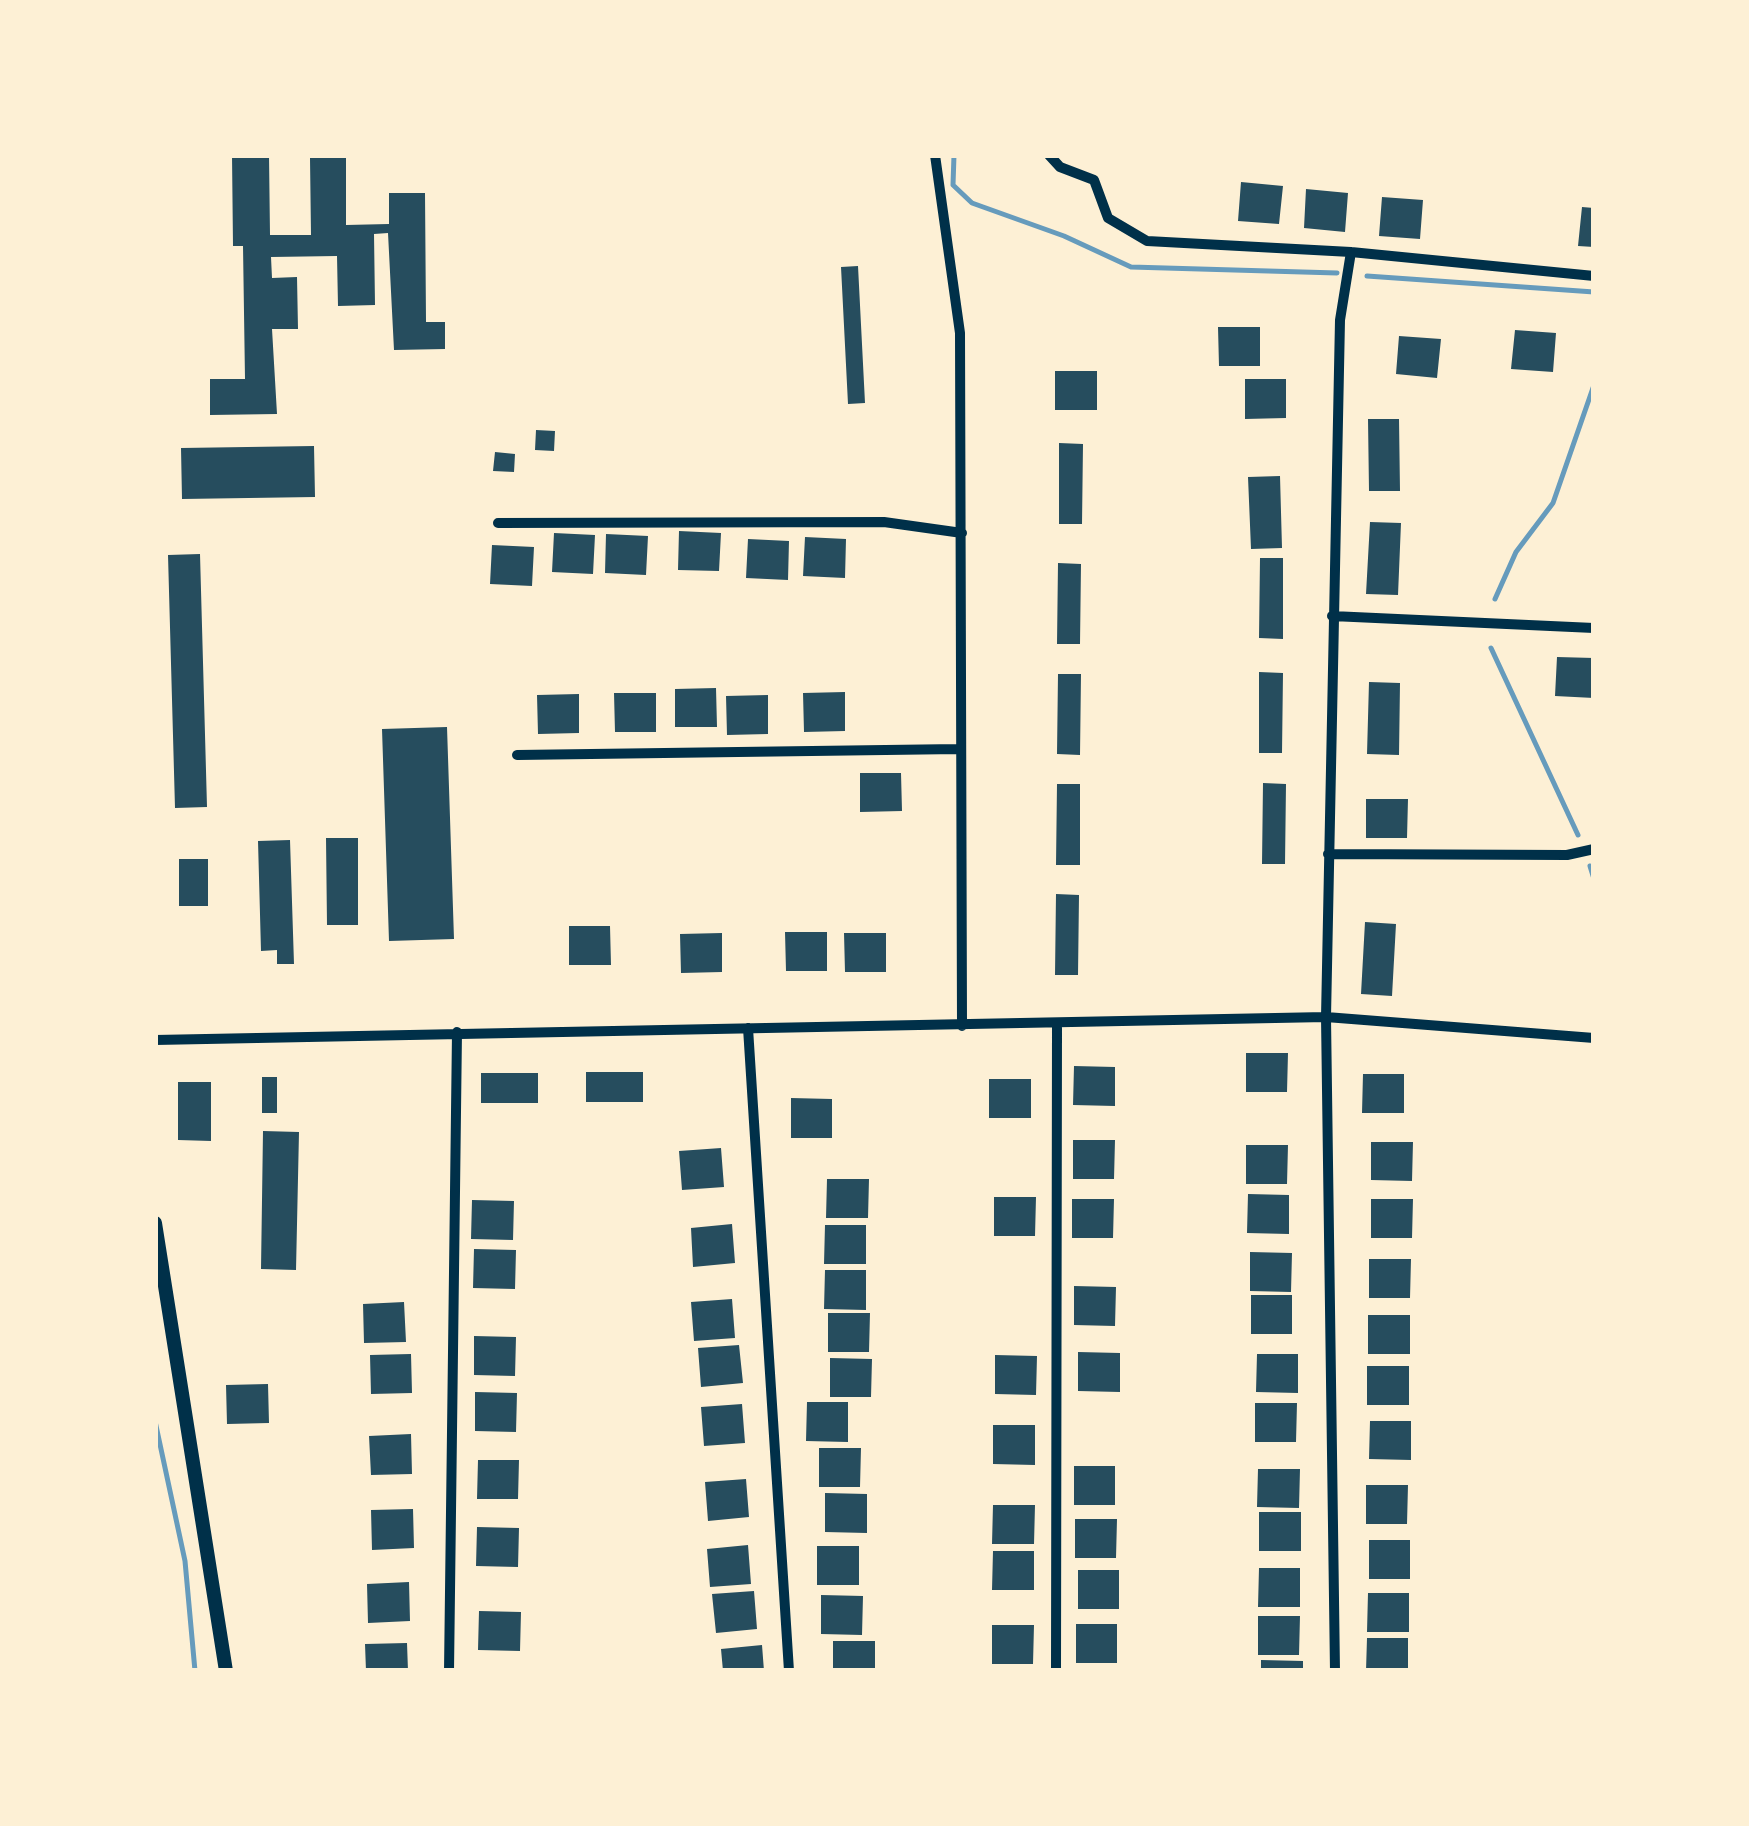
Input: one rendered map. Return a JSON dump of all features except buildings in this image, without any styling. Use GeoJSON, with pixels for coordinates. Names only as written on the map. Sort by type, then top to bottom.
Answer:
{"type":"FeatureCollection","features":[{"type":"Feature","properties":{"kind":"street"},"geometry":{"type":"LineString","coordinates":[[935,155],[960,333],[958,748],[962,1026]]}},
{"type":"Feature","properties":{"kind":"street"},"geometry":{"type":"LineString","coordinates":[[1049,155],[1060,167],[1094,180],[1108,218],[1147,241],[1350,252],[1594,276]]}},
{"type":"Feature","properties":{"kind":"street"},"geometry":{"type":"LineString","coordinates":[[1335,1671],[1326,1017],[1340,320],[1350,252]]}},
{"type":"Feature","properties":{"kind":"street"},"geometry":{"type":"LineString","coordinates":[[498,522],[884,522],[962,533]]}},
{"type":"Feature","properties":{"kind":"street"},"geometry":{"type":"LineString","coordinates":[[1332,616],[1594,628]]}},
{"type":"Feature","properties":{"kind":"street"},"geometry":{"type":"LineString","coordinates":[[516,755],[958,748]]}},
{"type":"Feature","properties":{"kind":"street"},"geometry":{"type":"LineString","coordinates":[[1328,854],[1566,855],[1594,849]]}},
{"type":"Feature","properties":{"kind":"street"},"geometry":{"type":"LineString","coordinates":[[155,1040],[1326,1017],[1594,1038]]}},
{"type":"Feature","properties":{"kind":"street"},"geometry":{"type":"LineString","coordinates":[[1056,1671],[1057,1024]]}},
{"type":"Feature","properties":{"kind":"street"},"geometry":{"type":"LineString","coordinates":[[748,1028],[790,1671]]}},
{"type":"Feature","properties":{"kind":"street"},"geometry":{"type":"LineString","coordinates":[[449,1671],[457,1032]]}},
{"type":"Feature","properties":{"kind":"street"},"geometry":{"type":"LineString","coordinates":[[155,1223],[226,1671]]}},
{"type":"Feature","properties":{"kind":"waterway"},"geometry":{"type":"LineString","coordinates":[[954,155],[953,185],[972,203],[1064,236],[1131,267],[1337,273]]}},
{"type":"Feature","properties":{"kind":"waterway"},"geometry":{"type":"LineString","coordinates":[[1367,276],[1594,292]]}},
{"type":"Feature","properties":{"kind":"waterway"},"geometry":{"type":"LineString","coordinates":[[1495,599],[1516,552],[1553,503],[1594,385]]}},
{"type":"Feature","properties":{"kind":"waterway"},"geometry":{"type":"LineString","coordinates":[[1491,648],[1578,835]]}},
{"type":"Feature","properties":{"kind":"waterway"},"geometry":{"type":"LineString","coordinates":[[1590,866],[1594,879]]}},
{"type":"Feature","properties":{"kind":"waterway"},"geometry":{"type":"LineString","coordinates":[[155,1421],[185,1561],[195,1671]]}}]}
